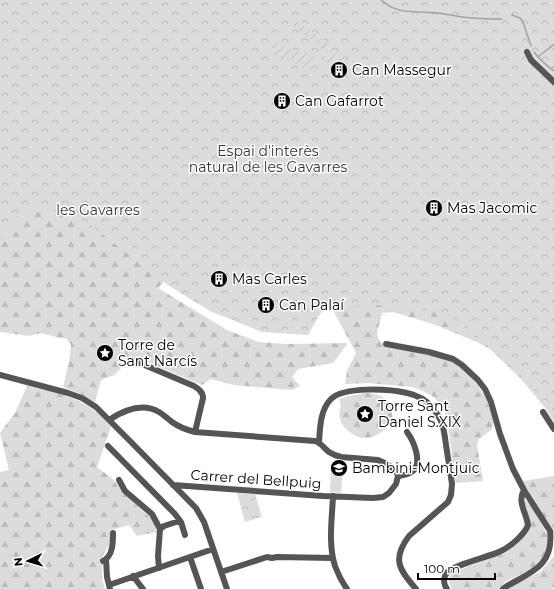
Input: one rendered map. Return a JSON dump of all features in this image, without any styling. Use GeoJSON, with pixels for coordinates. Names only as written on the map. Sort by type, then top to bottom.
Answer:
{"type":"FeatureCollection","features":[{"type":"Feature","properties":{"kind":"street"},"geometry":{"type":"LineString","coordinates":[[527,52],[531,60],[554,82]]}},
{"type":"Feature","properties":{"kind":"street"},"geometry":{"type":"LineString","coordinates":[[386,344],[429,352],[453,359],[478,380],[491,402],[510,462],[524,490],[550,531],[553,547],[546,562],[541,567],[503,589]]}},
{"type":"Feature","properties":{"kind":"street"},"geometry":{"type":"LineString","coordinates":[[135,361],[194,386],[200,390],[203,398],[195,432]]}},
{"type":"Feature","properties":{"kind":"street"},"geometry":{"type":"LineString","coordinates":[[0,375],[64,392],[82,398],[96,407],[190,502],[202,518],[228,589]]}},
{"type":"Feature","properties":{"kind":"street"},"geometry":{"type":"LineString","coordinates":[[319,443],[321,422],[326,406],[332,398],[345,392],[371,389],[408,393],[428,403],[437,413],[442,422],[452,489],[448,502],[409,536],[404,542],[400,552],[399,566],[416,589]]}},
{"type":"Feature","properties":{"kind":"street"},"geometry":{"type":"LineString","coordinates":[[109,420],[114,416],[131,409],[140,407],[150,408],[159,412],[177,426],[195,432],[311,440],[319,443],[336,456],[378,460],[391,467],[398,476],[412,472],[418,464],[416,448],[407,432]]}},
{"type":"Feature","properties":{"kind":"street"},"geometry":{"type":"LineString","coordinates":[[543,412],[554,429]]}},
{"type":"Feature","properties":{"kind":"street"},"geometry":{"type":"LineString","coordinates":[[108,446],[175,514],[181,522],[185,535]]}},
{"type":"Feature","properties":{"kind":"street","name":"Carrer del Bellpuig"},"geometry":{"type":"LineString","coordinates":[[173,485],[374,498],[383,497],[391,491],[396,484],[398,476]]}},
{"type":"Feature","properties":{"kind":"street"},"geometry":{"type":"LineString","coordinates":[[119,480],[125,491],[152,514],[160,529],[158,556],[159,568]]}},
{"type":"Feature","properties":{"kind":"street"},"geometry":{"type":"LineString","coordinates":[[447,589],[444,579],[450,570],[501,551],[524,532],[528,525],[521,500],[524,490]]}},
{"type":"Feature","properties":{"kind":"street"},"geometry":{"type":"LineString","coordinates":[[333,496],[331,541],[332,558],[338,575],[347,589]]}},
{"type":"Feature","properties":{"kind":"street"},"geometry":{"type":"LineString","coordinates":[[160,529],[164,526],[180,521]]}},
{"type":"Feature","properties":{"kind":"street"},"geometry":{"type":"LineString","coordinates":[[113,533],[109,556],[104,560],[110,587],[133,576],[214,549]]}},
{"type":"Feature","properties":{"kind":"street"},"geometry":{"type":"LineString","coordinates":[[190,557],[201,589]]}},
{"type":"Feature","properties":{"kind":"street"},"geometry":{"type":"LineString","coordinates":[[222,572],[260,558],[267,557],[332,558]]}},
{"type":"Feature","properties":{"kind":"street"},"geometry":{"type":"LineString","coordinates":[[133,576],[143,589]]}},
{"type":"Feature","properties":{"kind":"green space","name":"les Gavarres"},"geometry":{"type":"Polygon","coordinates":[[[0,0],[275,0],[184,260],[158,288],[227,330],[259,342],[287,344],[348,343],[333,363],[298,369],[292,377],[300,386],[292,390],[234,385],[211,379],[202,385],[136,357],[125,364],[114,375],[101,380],[95,402],[81,394],[63,387],[69,362],[71,345],[67,339],[41,333],[29,336],[0,332],[0,0]]]}},
{"type":"Feature","properties":{"kind":"green space","name":"Espai d'interès natural de les Gavarres"},"geometry":{"type":"Polygon","coordinates":[[[0,0],[554,0],[554,415],[525,379],[478,338],[459,322],[447,315],[432,310],[406,309],[377,305],[323,309],[308,335],[262,332],[212,312],[190,299],[168,285],[93,227],[63,213],[41,209],[31,210],[21,214],[11,223],[0,243],[0,0]]]}},
{"type":"Feature","properties":{"kind":"green space"},"geometry":{"type":"Polygon","coordinates":[[[554,0],[554,422],[546,409],[521,379],[490,349],[477,342],[433,324],[393,312],[382,313],[377,333],[379,340],[386,347],[422,353],[448,360],[458,365],[478,385],[487,400],[494,422],[491,430],[479,439],[477,445],[483,481],[455,483],[448,424],[444,410],[434,397],[412,387],[368,383],[345,384],[347,371],[356,353],[333,310],[290,308],[554,0]]]}},
{"type":"Feature","properties":{"kind":"green space"},"geometry":{"type":"Polygon","coordinates":[[[295,18],[329,45],[323,50],[290,24],[295,18]]]}},
{"type":"Feature","properties":{"kind":"green space"},"geometry":{"type":"Polygon","coordinates":[[[274,41],[289,48],[314,55],[313,69],[307,70],[297,66],[296,60],[278,57],[273,54],[271,44],[274,41]]]}},
{"type":"Feature","properties":{"kind":"green space"},"geometry":{"type":"Polygon","coordinates":[[[329,52],[354,66],[352,70],[346,66],[324,62],[327,53],[329,52]]]}},
{"type":"Feature","properties":{"kind":"green space"},"geometry":{"type":"Polygon","coordinates":[[[27,386],[72,398],[89,407],[102,417],[111,427],[97,467],[113,479],[123,493],[153,520],[157,532],[137,536],[129,525],[110,530],[109,544],[102,556],[102,579],[105,589],[0,589],[0,472],[9,470],[0,433],[15,413],[27,386]]]}},
{"type":"Feature","properties":{"kind":"green space"},"geometry":{"type":"Polygon","coordinates":[[[364,393],[378,395],[386,399],[392,412],[392,421],[386,428],[376,435],[367,438],[362,438],[352,434],[347,430],[342,424],[339,415],[341,405],[339,399],[364,393]]]}},
{"type":"Feature","properties":{"kind":"green space"},"geometry":{"type":"Polygon","coordinates":[[[331,468],[343,469],[341,493],[330,492],[331,468]]]}},
{"type":"Feature","properties":{"kind":"green space"},"geometry":{"type":"Polygon","coordinates":[[[554,476],[554,535],[523,481],[554,476]]]}},
{"type":"Feature","properties":{"kind":"green space"},"geometry":{"type":"Polygon","coordinates":[[[237,493],[255,494],[262,517],[245,522],[237,493]]]}},
{"type":"Feature","properties":{"kind":"green space"},"geometry":{"type":"Polygon","coordinates":[[[525,500],[532,507],[547,535],[547,551],[537,566],[505,582],[499,589],[452,589],[449,577],[452,573],[506,553],[527,534],[531,525],[524,501],[525,500]]]}},
{"type":"Feature","properties":{"kind":"green space"},"geometry":{"type":"Polygon","coordinates":[[[554,556],[554,587],[552,589],[508,589],[540,572],[554,556]]]}},
{"type":"Feature","properties":{"kind":"waterway"},"geometry":{"type":"LineString","coordinates":[[381,0],[388,5],[401,10],[429,12],[469,18],[502,19]]}},
{"type":"Feature","properties":{"kind":"waterway"},"geometry":{"type":"LineString","coordinates":[[512,15],[520,18],[523,22],[531,46]]}},
{"type":"Feature","properties":{"kind":"waterway"},"geometry":{"type":"LineString","coordinates":[[538,57],[554,44]]}},
{"type":"Feature","properties":{"kind":"waterway"},"geometry":{"type":"LineString","coordinates":[[534,52],[554,71]]}},
{"type":"Feature","properties":{"kind":"place","name":"Can Massegur"},"geometry":{"type":"Point","coordinates":[339,70]}},
{"type":"Feature","properties":{"kind":"place","name":"Can Gafarrot"},"geometry":{"type":"Point","coordinates":[282,101]}},
{"type":"Feature","properties":{"kind":"place","name":"Mas Jacomic"},"geometry":{"type":"Point","coordinates":[434,208]}},
{"type":"Feature","properties":{"kind":"place","name":"Mas Carles"},"geometry":{"type":"Point","coordinates":[219,279]}},
{"type":"Feature","properties":{"kind":"place","name":"Can Palaí"},"geometry":{"type":"Point","coordinates":[266,305]}},
{"type":"Feature","properties":{"kind":"place","name":"Torre de Sant Narcís"},"geometry":{"type":"Point","coordinates":[105,353]}},
{"type":"Feature","properties":{"kind":"place","name":"Torre Sant Daniel S.XIX"},"geometry":{"type":"Point","coordinates":[365,414]}},
{"type":"Feature","properties":{"kind":"place","name":"Bambini-Montjuïc"},"geometry":{"type":"Point","coordinates":[339,468]}}]}
